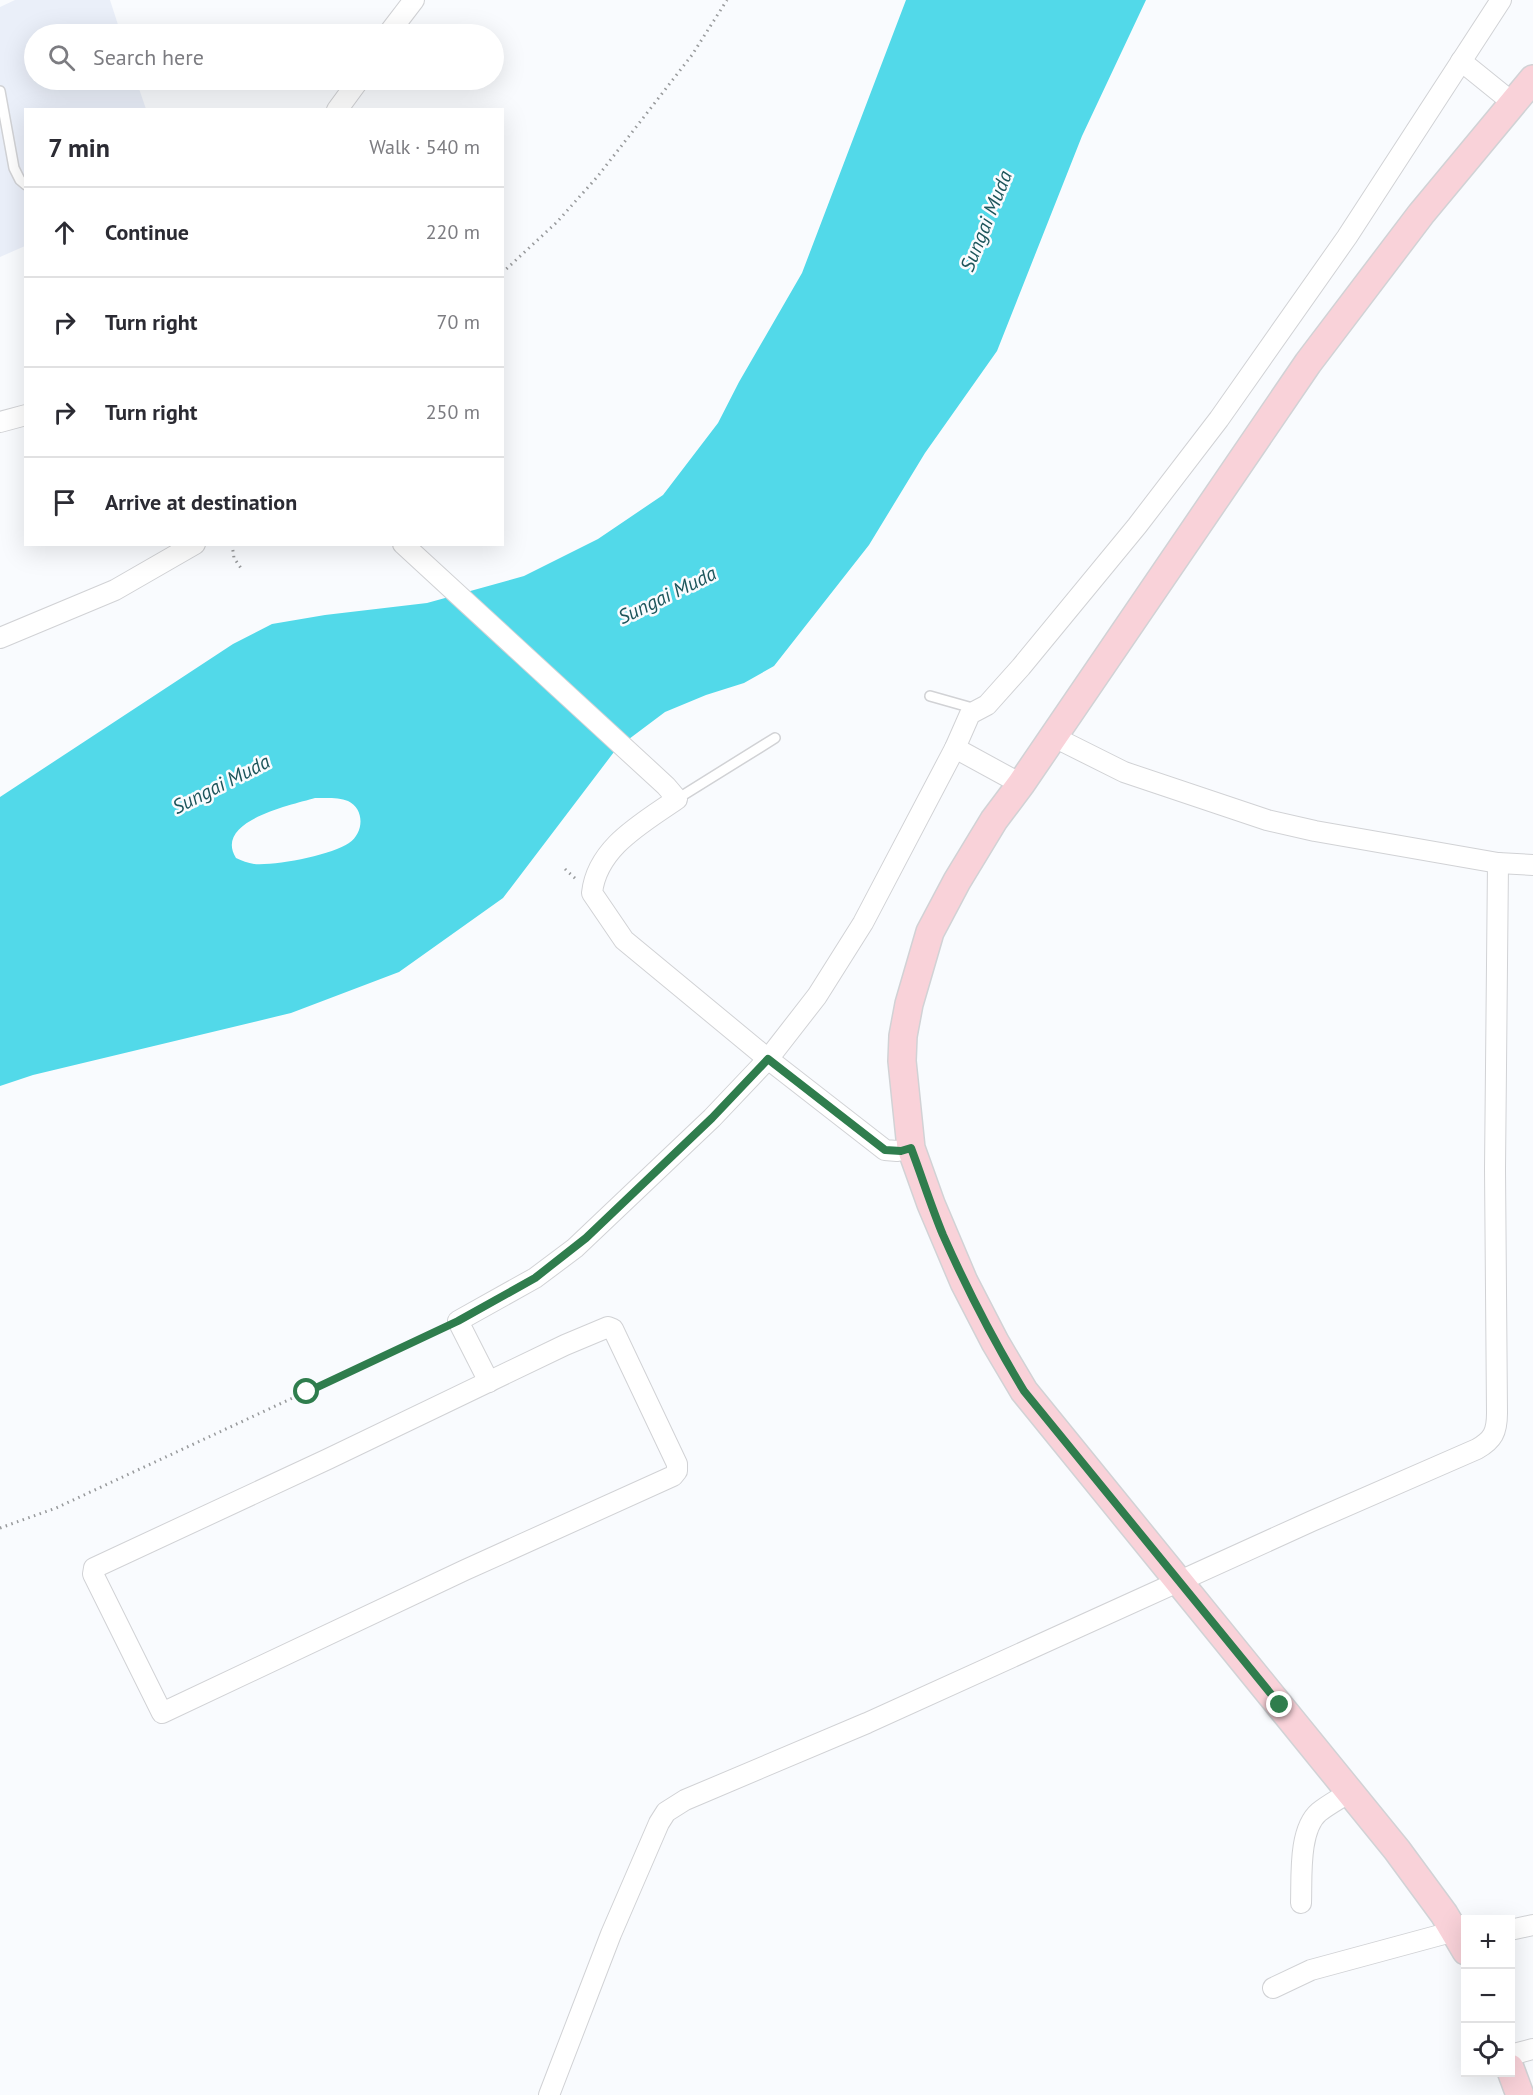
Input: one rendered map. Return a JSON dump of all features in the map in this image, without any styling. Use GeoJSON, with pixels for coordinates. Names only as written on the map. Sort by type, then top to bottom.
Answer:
{"type":"FeatureCollection","features":[{"type":"Feature","properties":{"kind":"street"},"geometry":{"type":"LineString","coordinates":[[396,24],[414,0]]}},
{"type":"Feature","properties":{"kind":"street"},"geometry":{"type":"LineString","coordinates":[[489,1382],[458,1321],[535,1278],[575,1248],[712,1118],[768,1059],[831,976],[886,880],[955,748],[970,714],[987,705],[1022,667],[1130,535],[1219,419],[1347,237],[1501,0]]}},
{"type":"Feature","properties":{"kind":"street"},"geometry":{"type":"LineString","coordinates":[[1461,61],[1513,103]]}},
{"type":"Feature","properties":{"kind":"street"},"geometry":{"type":"LineString","coordinates":[[1461,1942],[1425,1887],[1351,1791],[1024,1391],[994,1342],[964,1282],[931,1204],[911,1148],[902,1076],[903,1036],[909,1004],[930,932],[957,881],[994,820],[1308,363],[1420,214],[1533,79]]}},
{"type":"Feature","properties":{"kind":"street"},"geometry":{"type":"LineString","coordinates":[[338,108],[352,90]]}},
{"type":"Feature","properties":{"kind":"street"},"geometry":{"type":"LineString","coordinates":[[0,422],[24,416]]}},
{"type":"Feature","properties":{"kind":"street"},"geometry":{"type":"LineString","coordinates":[[0,638],[115,590],[192,546]]}},
{"type":"Feature","properties":{"kind":"street"},"geometry":{"type":"LineString","coordinates":[[405,546],[677,799],[622,838],[599,867],[593,882],[592,893],[624,940],[768,1059],[885,1150],[901,1151],[911,1148]]}},
{"type":"Feature","properties":{"kind":"street"},"geometry":{"type":"LineString","coordinates":[[1052,736],[1124,772],[1267,820],[1315,831],[1498,863],[1533,865]]}},
{"type":"Feature","properties":{"kind":"street"},"geometry":{"type":"LineString","coordinates":[[955,748],[1021,783]]}},
{"type":"Feature","properties":{"kind":"street"},"geometry":{"type":"LineString","coordinates":[[549,2095],[611,1934],[650,1842],[666,1812],[685,1800],[857,1728],[1312,1521],[1477,1449],[1494,1437],[1497,1420],[1495,1169],[1498,863]]}},
{"type":"Feature","properties":{"kind":"street"},"geometry":{"type":"LineString","coordinates":[[613,1329],[677,1464],[677,1471],[673,1476],[444,1580],[162,1713],[93,1574],[94,1568],[489,1382],[598,1331],[613,1329]]}},
{"type":"Feature","properties":{"kind":"street"},"geometry":{"type":"LineString","coordinates":[[1301,1903],[1303,1853],[1312,1821],[1318,1813],[1351,1791]]}},
{"type":"Feature","properties":{"kind":"street"},"geometry":{"type":"LineString","coordinates":[[1515,1929],[1533,1925]]}},
{"type":"Feature","properties":{"kind":"street"},"geometry":{"type":"LineString","coordinates":[[1273,1988],[1311,1970],[1461,1945]]}},
{"type":"Feature","properties":{"kind":"street"},"geometry":{"type":"LineString","coordinates":[[1515,2054],[1533,2049]]}},
{"type":"Feature","properties":{"kind":"street"},"geometry":{"type":"LineString","coordinates":[[1513,2077],[1520,2095]]}},
{"type":"Feature","properties":{"kind":"lane"},"geometry":{"type":"LineString","coordinates":[[0,91],[14,168],[24,183]]}},
{"type":"Feature","properties":{"kind":"lane"},"geometry":{"type":"LineString","coordinates":[[930,696],[977,710]]}},
{"type":"Feature","properties":{"kind":"lane"},"geometry":{"type":"LineString","coordinates":[[677,799],[775,738]]}},
{"type":"Feature","properties":{"kind":"path"},"geometry":{"type":"LineString","coordinates":[[504,271],[557,222],[598,176],[692,55],[727,0]]}},
{"type":"Feature","properties":{"kind":"path"},"geometry":{"type":"LineString","coordinates":[[232,546],[234,558],[243,571]]}},
{"type":"Feature","properties":{"kind":"path"},"geometry":{"type":"LineString","coordinates":[[0,1528],[56,1508],[458,1321]]}},
{"type":"Feature","properties":{"kind":"shaded area"},"geometry":{"type":"Polygon","coordinates":[[[15,0],[110,0],[118,24],[24,24],[24,90],[139,90],[146,108],[24,108],[24,246],[0,257],[0,7],[15,0]]]}},
{"type":"Feature","properties":{"kind":"water","name":"Sungai Muda"},"geometry":{"type":"Polygon","coordinates":[[[906,0],[1146,0],[1082,136],[997,351],[925,453],[869,545],[774,666],[744,683],[706,695],[665,712],[617,748],[503,898],[399,972],[291,1013],[33,1075],[0,1086],[0,797],[233,644],[272,624],[325,615],[427,603],[524,576],[598,539],[663,495],[718,423],[802,273],[906,0]],[[315,798],[273,810],[245,825],[235,834],[232,845],[236,858],[254,864],[303,859],[330,852],[354,839],[360,827],[360,815],[354,805],[336,798],[315,798]]]}},
{"type":"Feature","properties":{"kind":"route"},"geometry":{"type":"LineString","coordinates":[[307,1392],[458,1321],[535,1278],[586,1238],[712,1118],[768,1059],[885,1150],[901,1151],[911,1148],[931,1204],[964,1282],[994,1342],[1024,1391],[1280,1705]]}}]}
